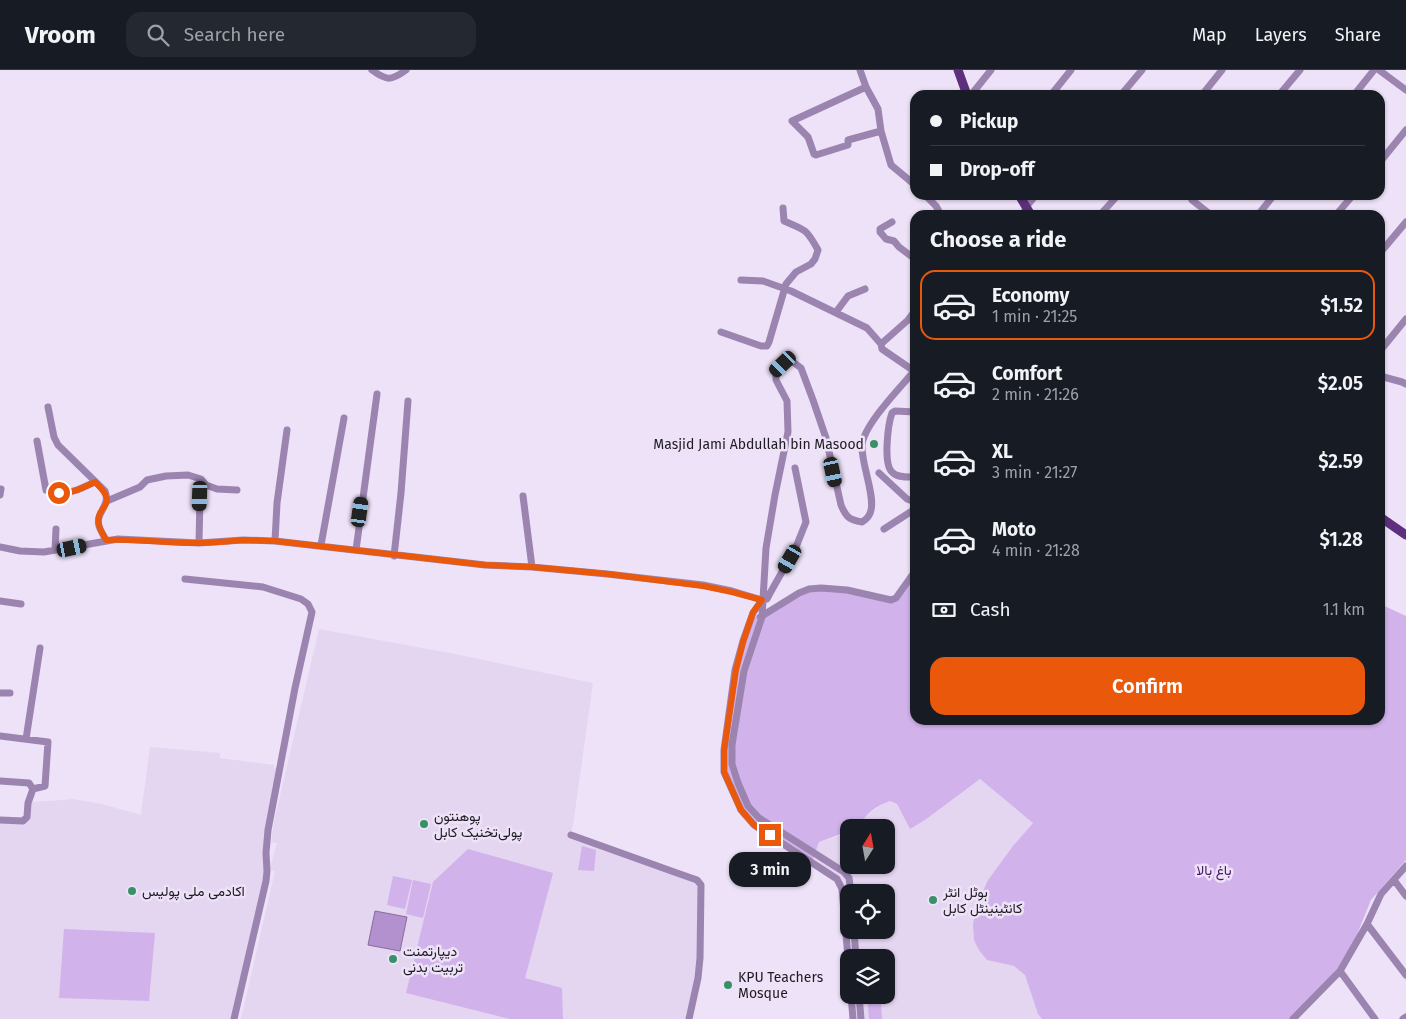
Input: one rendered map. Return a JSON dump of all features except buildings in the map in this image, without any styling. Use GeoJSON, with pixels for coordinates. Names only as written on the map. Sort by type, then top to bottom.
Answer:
{"type":"FeatureCollection","features":[{"type":"Feature","properties":{"kind":"main road"},"geometry":{"type":"LineString","coordinates":[[958,70],[965,90]]}},
{"type":"Feature","properties":{"kind":"main road"},"geometry":{"type":"LineString","coordinates":[[1385,520],[1406,535]]}},
{"type":"Feature","properties":{"kind":"street"},"geometry":{"type":"LineString","coordinates":[[372,70],[385,78],[395,78],[406,70]]}},
{"type":"Feature","properties":{"kind":"street"},"geometry":{"type":"LineString","coordinates":[[860,70],[866,87],[878,109],[880,131],[891,165],[910,181]]}},
{"type":"Feature","properties":{"kind":"street"},"geometry":{"type":"LineString","coordinates":[[975,90],[992,70]]}},
{"type":"Feature","properties":{"kind":"street"},"geometry":{"type":"LineString","coordinates":[[1055,90],[1070,70]]}},
{"type":"Feature","properties":{"kind":"street"},"geometry":{"type":"LineString","coordinates":[[1125,90],[1142,70]]}},
{"type":"Feature","properties":{"kind":"street"},"geometry":{"type":"LineString","coordinates":[[1206,90],[1222,70]]}},
{"type":"Feature","properties":{"kind":"street"},"geometry":{"type":"LineString","coordinates":[[1284,90],[1300,70]]}},
{"type":"Feature","properties":{"kind":"street"},"geometry":{"type":"LineString","coordinates":[[1358,90],[1374,70]]}},
{"type":"Feature","properties":{"kind":"street"},"geometry":{"type":"LineString","coordinates":[[1379,70],[1406,90]]}},
{"type":"Feature","properties":{"kind":"street"},"geometry":{"type":"LineString","coordinates":[[866,87],[792,121],[808,137],[816,155],[848,145],[848,140],[880,131]]}},
{"type":"Feature","properties":{"kind":"street"},"geometry":{"type":"LineString","coordinates":[[1385,156],[1406,130]]}},
{"type":"Feature","properties":{"kind":"street"},"geometry":{"type":"LineString","coordinates":[[930,200],[938,210]]}},
{"type":"Feature","properties":{"kind":"street"},"geometry":{"type":"LineString","coordinates":[[1104,210],[1114,200]]}},
{"type":"Feature","properties":{"kind":"street"},"geometry":{"type":"LineString","coordinates":[[1192,200],[1204,210]]}},
{"type":"Feature","properties":{"kind":"street"},"geometry":{"type":"LineString","coordinates":[[1262,210],[1270,200]]}},
{"type":"Feature","properties":{"kind":"street"},"geometry":{"type":"LineString","coordinates":[[1340,210],[1349,200]]}},
{"type":"Feature","properties":{"kind":"street"},"geometry":{"type":"LineString","coordinates":[[721,332],[767,346],[786,284],[796,272],[811,264],[815,259],[818,250],[809,233],[784,221],[783,208]]}},
{"type":"Feature","properties":{"kind":"street"},"geometry":{"type":"LineString","coordinates":[[892,222],[880,229],[880,232],[886,239],[894,241],[910,256]]}},
{"type":"Feature","properties":{"kind":"street"},"geometry":{"type":"LineString","coordinates":[[1385,247],[1406,222]]}},
{"type":"Feature","properties":{"kind":"street"},"geometry":{"type":"LineString","coordinates":[[741,280],[763,281],[791,291],[867,328],[881,344],[882,350],[910,368]]}},
{"type":"Feature","properties":{"kind":"street"},"geometry":{"type":"LineString","coordinates":[[836,312],[848,296],[865,289]]}},
{"type":"Feature","properties":{"kind":"street"},"geometry":{"type":"LineString","coordinates":[[881,344],[910,317]]}},
{"type":"Feature","properties":{"kind":"street"},"geometry":{"type":"LineString","coordinates":[[1385,345],[1406,319]]}},
{"type":"Feature","properties":{"kind":"street"},"geometry":{"type":"LineString","coordinates":[[850,884],[849,878],[844,872],[760,818],[748,806],[732,764],[732,745],[744,671],[762,616],[766,548],[788,432],[787,401],[776,380],[776,371],[783,364],[792,362],[801,368],[826,438],[841,506],[845,515],[852,521],[862,522],[868,518],[872,508],[862,450],[864,436],[880,410],[910,377]]}},
{"type":"Feature","properties":{"kind":"street"},"geometry":{"type":"LineString","coordinates":[[1385,377],[1406,384]]}},
{"type":"Feature","properties":{"kind":"street"},"geometry":{"type":"LineString","coordinates":[[356,550],[377,394]]}},
{"type":"Feature","properties":{"kind":"street"},"geometry":{"type":"LineString","coordinates":[[394,556],[408,401]]}},
{"type":"Feature","properties":{"kind":"street"},"geometry":{"type":"LineString","coordinates":[[48,407],[54,437],[58,444],[105,491],[108,497],[99,517],[99,526],[106,540]]}},
{"type":"Feature","properties":{"kind":"street"},"geometry":{"type":"LineString","coordinates":[[910,412],[894,411],[887,434],[890,470],[893,474],[910,477]]}},
{"type":"Feature","properties":{"kind":"street"},"geometry":{"type":"LineString","coordinates":[[320,546],[344,418]]}},
{"type":"Feature","properties":{"kind":"street"},"geometry":{"type":"LineString","coordinates":[[275,541],[276,503],[287,430]]}},
{"type":"Feature","properties":{"kind":"street"},"geometry":{"type":"LineString","coordinates":[[37,440],[46,490],[57,488],[59,493],[62,494],[95,482]]}},
{"type":"Feature","properties":{"kind":"street"},"geometry":{"type":"LineString","coordinates":[[795,468],[806,522],[796,547],[769,595],[762,600],[753,612],[743,642],[736,670],[724,750],[724,772],[741,810],[754,825],[837,879],[842,889],[847,949]]}},
{"type":"Feature","properties":{"kind":"street"},"geometry":{"type":"LineString","coordinates":[[879,473],[910,500]]}},
{"type":"Feature","properties":{"kind":"street"},"geometry":{"type":"LineString","coordinates":[[107,501],[140,487],[147,480],[166,476],[188,475],[201,479],[206,485],[217,489],[237,490]]}},
{"type":"Feature","properties":{"kind":"street"},"geometry":{"type":"LineString","coordinates":[[198,544],[200,496],[206,485]]}},
{"type":"Feature","properties":{"kind":"street"},"geometry":{"type":"LineString","coordinates":[[523,496],[532,567]]}},
{"type":"Feature","properties":{"kind":"street"},"geometry":{"type":"LineString","coordinates":[[884,529],[910,512]]}},
{"type":"Feature","properties":{"kind":"street"},"geometry":{"type":"LineString","coordinates":[[55,550],[56,529]]}},
{"type":"Feature","properties":{"kind":"street"},"geometry":{"type":"LineString","coordinates":[[0,547],[20,552],[44,552],[118,539],[198,544],[243,540],[275,541],[394,556],[608,574],[703,586],[762,600]]}},
{"type":"Feature","properties":{"kind":"street"},"geometry":{"type":"LineString","coordinates":[[751,618],[762,616],[799,593],[809,589],[847,590],[891,600],[896,598],[910,578]]}},
{"type":"Feature","properties":{"kind":"street"},"geometry":{"type":"LineString","coordinates":[[184,579],[263,587],[301,599],[308,604],[312,612],[295,688],[268,830],[266,881],[234,1019]]}},
{"type":"Feature","properties":{"kind":"street"},"geometry":{"type":"LineString","coordinates":[[0,601],[21,604]]}},
{"type":"Feature","properties":{"kind":"street"},"geometry":{"type":"LineString","coordinates":[[26,739],[40,648]]}},
{"type":"Feature","properties":{"kind":"street"},"geometry":{"type":"LineString","coordinates":[[0,693],[10,693]]}},
{"type":"Feature","properties":{"kind":"street"},"geometry":{"type":"LineString","coordinates":[[0,736],[48,742],[45,786],[34,789]]}},
{"type":"Feature","properties":{"kind":"street"},"geometry":{"type":"LineString","coordinates":[[0,781],[29,783],[34,789]]}},
{"type":"Feature","properties":{"kind":"street"},"geometry":{"type":"LineString","coordinates":[[0,820],[23,821],[26,819],[28,803],[34,789]]}},
{"type":"Feature","properties":{"kind":"street"},"geometry":{"type":"LineString","coordinates":[[571,835],[697,880],[702,885],[700,958],[698,978],[689,1019]]}},
{"type":"Feature","properties":{"kind":"street"},"geometry":{"type":"LineString","coordinates":[[820,867],[825,859]]}},
{"type":"Feature","properties":{"kind":"street"},"geometry":{"type":"LineString","coordinates":[[1293,1019],[1340,970],[1367,924],[1381,894],[1406,866]]}},
{"type":"Feature","properties":{"kind":"street"},"geometry":{"type":"LineString","coordinates":[[1394,880],[1406,896]]}},
{"type":"Feature","properties":{"kind":"street"},"geometry":{"type":"LineString","coordinates":[[1367,924],[1406,975]]}},
{"type":"Feature","properties":{"kind":"street"},"geometry":{"type":"LineString","coordinates":[[855,939],[855,949]]}},
{"type":"Feature","properties":{"kind":"street"},"geometry":{"type":"LineString","coordinates":[[847,946],[855,945]]}},
{"type":"Feature","properties":{"kind":"street"},"geometry":{"type":"LineString","coordinates":[[1340,970],[1375,1019]]}},
{"type":"Feature","properties":{"kind":"street"},"geometry":{"type":"LineString","coordinates":[[852,1004],[853,1019]]}},
{"type":"Feature","properties":{"kind":"street"},"geometry":{"type":"LineString","coordinates":[[860,1004],[861,1019]]}},
{"type":"Feature","properties":{"kind":"shaded area","name":"پوهنتون پولی‌تخنیک کابل"},"geometry":{"type":"Polygon","coordinates":[[[319,629],[455,654],[593,683],[570,837],[695,881],[700,887],[699,964],[686,1019],[241,1019],[275,871],[271,870],[270,867],[277,843],[271,842],[274,822],[319,629]]]}},
{"type":"Feature","properties":{"kind":"shaded area","name":"اکادمی ملی پولیس"},"geometry":{"type":"Polygon","coordinates":[[[150,747],[220,753],[220,758],[274,765],[274,768],[280,769],[268,830],[267,871],[234,1019],[0,1019],[0,820],[23,821],[32,802],[72,799],[102,804],[141,815],[150,747]]]}},
{"type":"Feature","properties":{"kind":"shaded area","name":"ہوٹل انٹر کانٹینینٹل کابل"},"geometry":{"type":"Polygon","coordinates":[[[980,779],[1033,823],[988,880],[976,907],[991,961],[1014,966],[1025,975],[1038,1014],[1042,1019],[853,1019],[852,1004],[895,1004],[895,949],[848,949],[847,939],[895,939],[895,884],[840,885],[837,879],[812,862],[819,842],[840,836],[840,874],[895,874],[895,819],[863,819],[884,803],[890,801],[897,804],[910,829],[980,779]]]}},
{"type":"Feature","properties":{"kind":"shaded area"},"geometry":{"type":"Polygon","coordinates":[[[375,911],[407,917],[400,951],[368,945],[375,911]]]}},
{"type":"Feature","properties":{"kind":"green space","name":"باغ بالا"},"geometry":{"type":"Polygon","coordinates":[[[910,579],[910,725],[1385,725],[1385,606],[1406,616],[1406,860],[1371,900],[1352,947],[1340,966],[1290,1019],[1042,1019],[1038,1014],[1025,975],[1014,966],[987,960],[974,940],[973,924],[976,907],[988,880],[1033,823],[980,779],[910,829],[897,804],[890,801],[872,810],[864,819],[840,819],[840,834],[819,842],[812,862],[754,825],[741,810],[724,772],[735,670],[751,618],[762,617],[799,593],[821,588],[891,600],[910,579]]]}},
{"type":"Feature","properties":{"kind":"green space"},"geometry":{"type":"Polygon","coordinates":[[[582,846],[596,850],[594,871],[578,870],[582,846]]]}},
{"type":"Feature","properties":{"kind":"green space"},"geometry":{"type":"Polygon","coordinates":[[[468,849],[553,873],[525,978],[562,988],[563,1019],[510,1019],[406,993],[433,882],[468,849]]]}},
{"type":"Feature","properties":{"kind":"green space"},"geometry":{"type":"Polygon","coordinates":[[[393,876],[412,880],[405,909],[387,905],[393,876]]]}},
{"type":"Feature","properties":{"kind":"green space"},"geometry":{"type":"Polygon","coordinates":[[[413,880],[431,884],[423,918],[406,914],[413,880]]]}},
{"type":"Feature","properties":{"kind":"green space"},"geometry":{"type":"Polygon","coordinates":[[[64,929],[155,933],[149,1001],[59,998],[64,929]]]}},
{"type":"Feature","properties":{"kind":"green space"},"geometry":{"type":"Polygon","coordinates":[[[868,1004],[881,1004],[882,1019],[869,1019],[868,1004]]]}},
{"type":"Feature","properties":{"kind":"place","name":"Masjid Jami Abdullah bin Masood"},"geometry":{"type":"Point","coordinates":[874,444]}},
{"type":"Feature","properties":{"kind":"place","name":"پوهنتون پولی‌تخنیک کابل"},"geometry":{"type":"Point","coordinates":[424,824]}},
{"type":"Feature","properties":{"kind":"place","name":"اکادمی ملی پولیس"},"geometry":{"type":"Point","coordinates":[132,891]}},
{"type":"Feature","properties":{"kind":"place","name":"ہوٹل انٹر کانٹینینٹل کابل"},"geometry":{"type":"Point","coordinates":[933,900]}},
{"type":"Feature","properties":{"kind":"place","name":"دیپارتمنت تربیت بدنی"},"geometry":{"type":"Point","coordinates":[393,959]}},
{"type":"Feature","properties":{"kind":"place","name":"KPU Teachers Mosque"},"geometry":{"type":"Point","coordinates":[728,985]}},
{"type":"Feature","properties":{"kind":"route"},"geometry":{"type":"LineString","coordinates":[[59,493],[62,494],[79,489],[95,482],[105,491],[108,497],[99,517],[99,526],[106,540],[148,540],[198,544],[243,540],[275,541],[394,556],[608,574],[703,586],[762,600],[753,612],[736,670],[724,750],[724,772],[741,810],[754,825],[770,835]]}}]}
